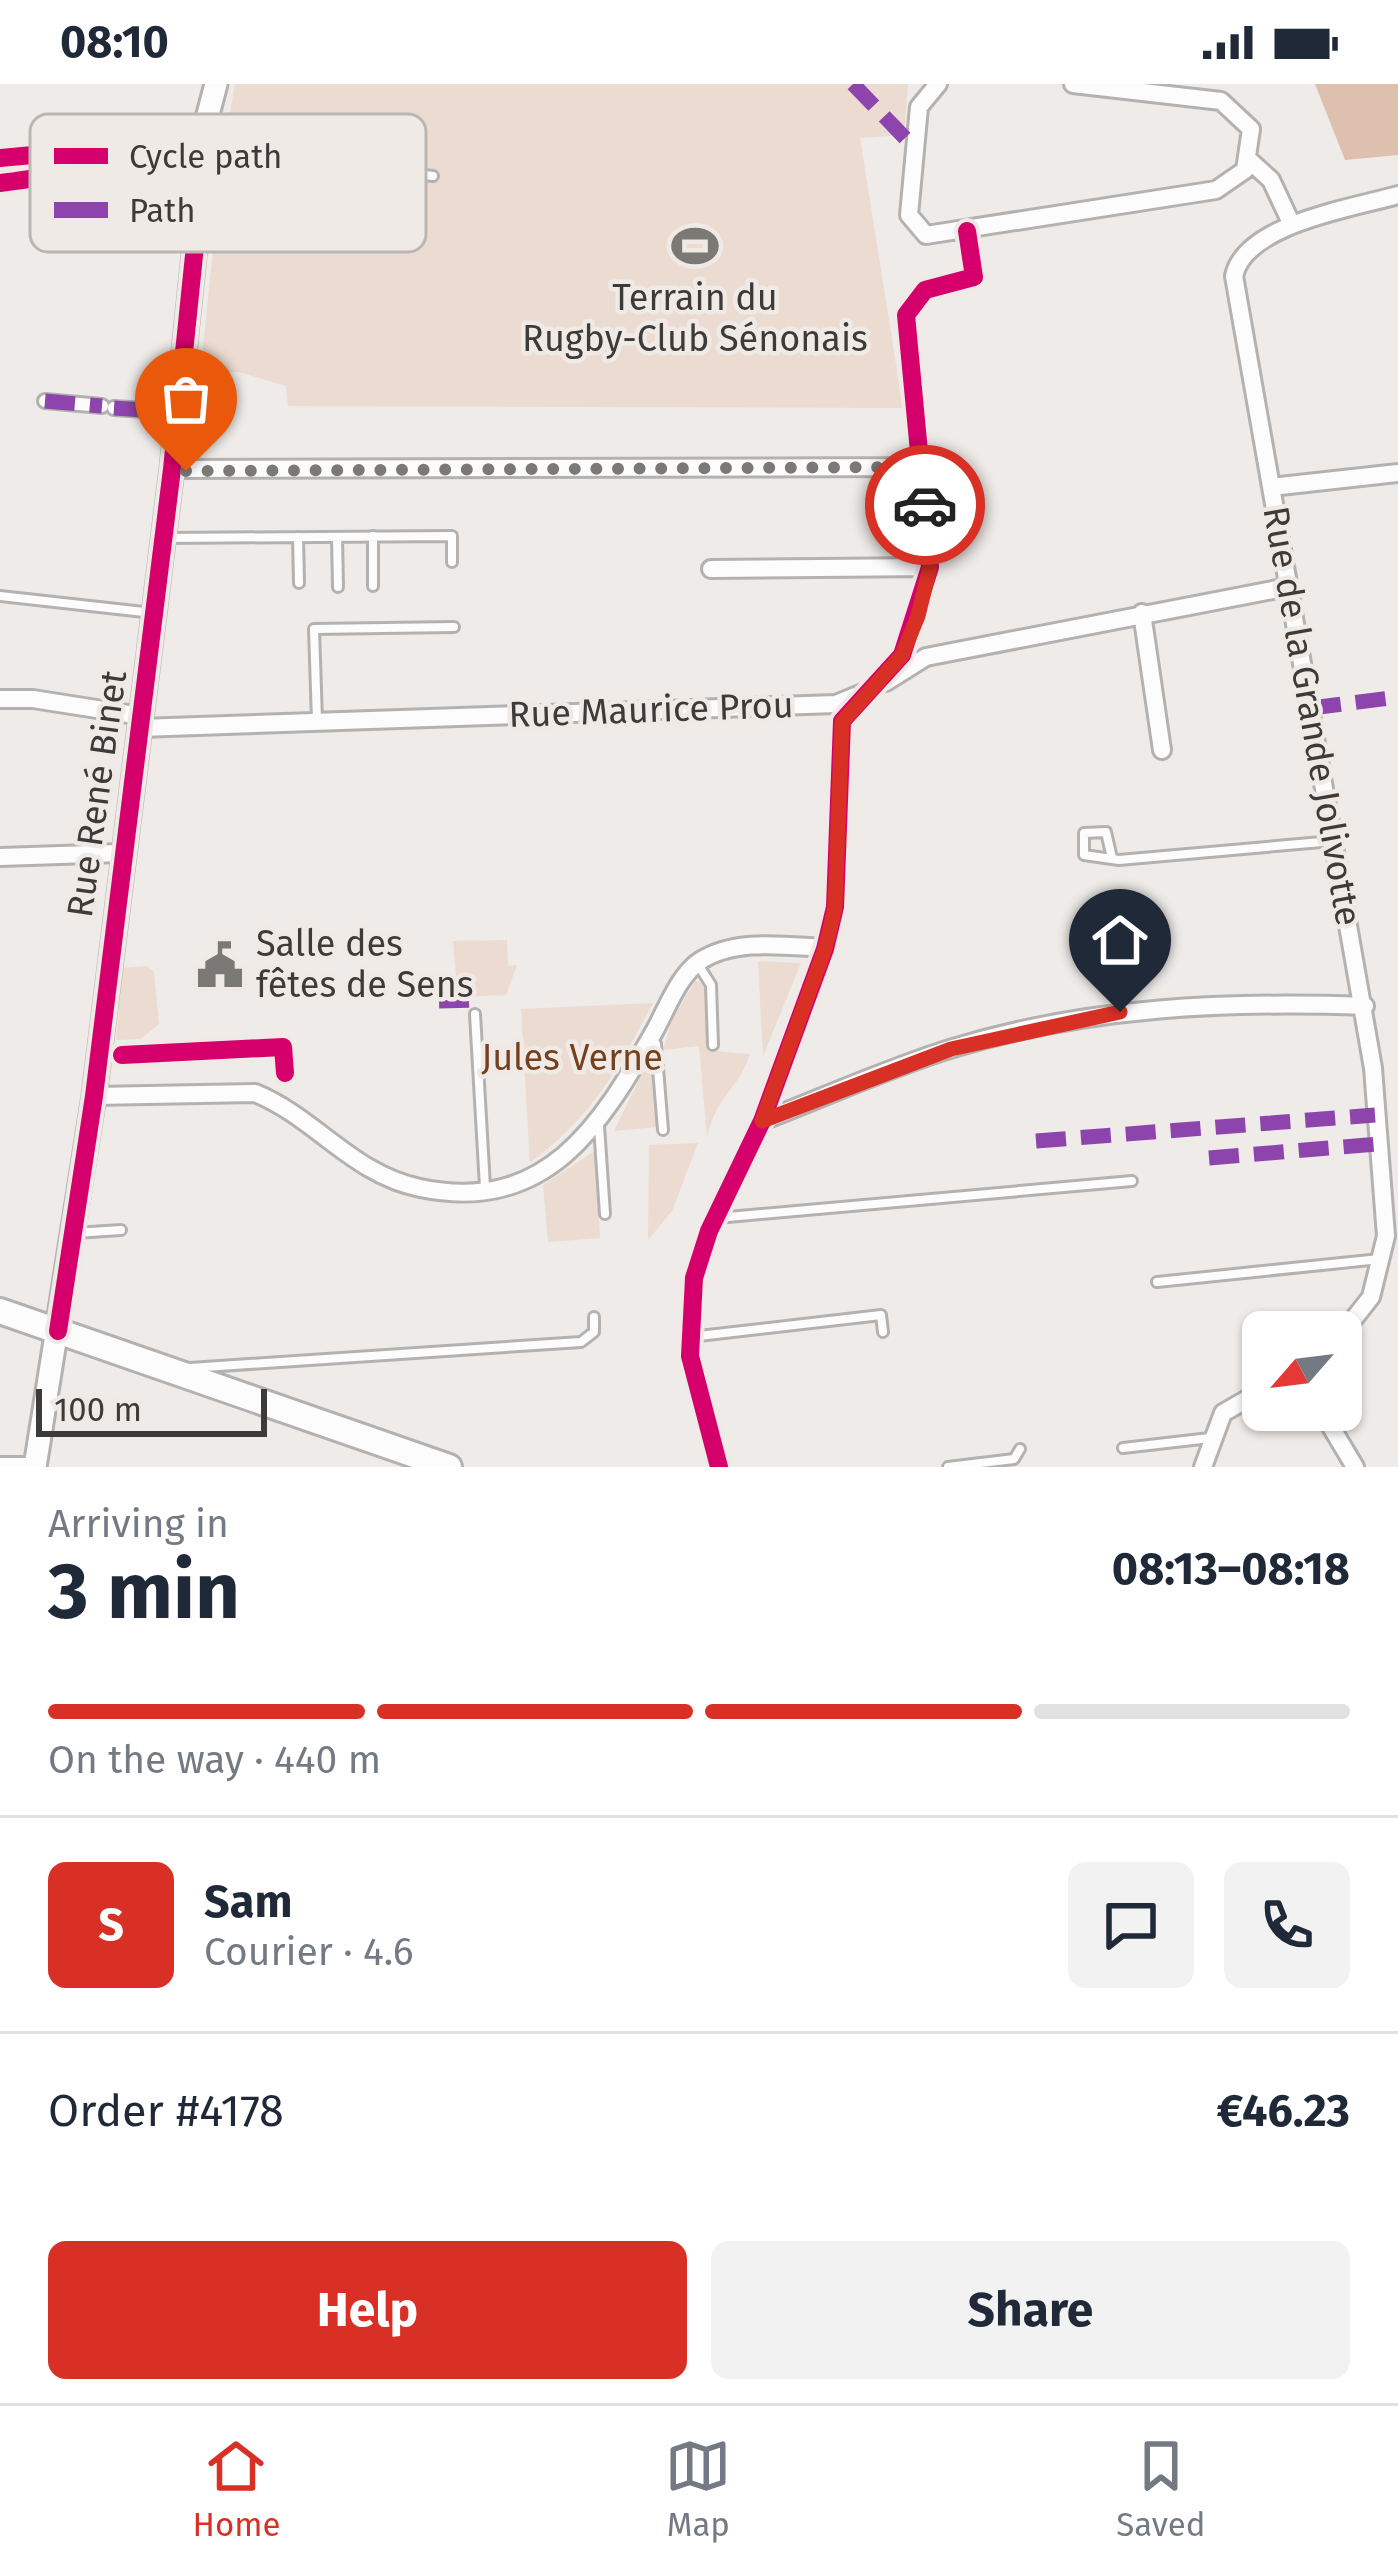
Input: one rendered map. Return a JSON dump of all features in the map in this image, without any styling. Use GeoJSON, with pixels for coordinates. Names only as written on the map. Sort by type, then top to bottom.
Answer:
{"type":"FeatureCollection","features":[{"type":"Feature","properties":{"kind":"main road"},"geometry":{"type":"LineString","coordinates":[[0,1311],[449,1467]]}},
{"type":"Feature","properties":{"kind":"street"},"geometry":{"type":"LineString","coordinates":[[204,114],[212,84]]}},
{"type":"Feature","properties":{"kind":"street"},"geometry":{"type":"LineString","coordinates":[[938,84],[919,107],[909,215],[926,235],[1216,190],[1239,178],[1249,160],[1251,129],[1221,101],[1073,84]]}},
{"type":"Feature","properties":{"kind":"street"},"geometry":{"type":"LineString","coordinates":[[1249,160],[1270,180],[1292,225]]}},
{"type":"Feature","properties":{"kind":"street"},"geometry":{"type":"LineString","coordinates":[[0,166],[30,166]]}},
{"type":"Feature","properties":{"kind":"street","name":"Rue de la Grande Jolivotte"},"geometry":{"type":"LineString","coordinates":[[1362,1314],[1386,1236],[1365,1006],[1234,276],[1246,252],[1292,225],[1398,195]]}},
{"type":"Feature","properties":{"kind":"street"},"geometry":{"type":"LineString","coordinates":[[719,1467],[694,1382],[688,1337],[694,1278],[715,1219],[762,1121],[825,948],[835,908],[842,722],[902,655],[930,567],[906,315],[925,290],[974,278],[967,231]]}},
{"type":"Feature","properties":{"kind":"street","name":"Rue René Binet"},"geometry":{"type":"LineString","coordinates":[[35,1466],[94,1096],[120,853],[172,469],[191,252]]}},
{"type":"Feature","properties":{"kind":"street"},"geometry":{"type":"LineString","coordinates":[[44,400],[160,411]]}},
{"type":"Feature","properties":{"kind":"street"},"geometry":{"type":"LineString","coordinates":[[172,469],[920,467]]}},
{"type":"Feature","properties":{"kind":"street"},"geometry":{"type":"LineString","coordinates":[[1271,487],[1398,473]]}},
{"type":"Feature","properties":{"kind":"street"},"geometry":{"type":"LineString","coordinates":[[711,569],[930,567]]}},
{"type":"Feature","properties":{"kind":"street","name":"Rue Maurice Prou"},"geometry":{"type":"LineString","coordinates":[[0,699],[33,699],[141,722],[317,722],[836,704],[874,689],[926,657],[1288,587]]}},
{"type":"Feature","properties":{"kind":"street"},"geometry":{"type":"LineString","coordinates":[[1142,614],[1162,750]]}},
{"type":"Feature","properties":{"kind":"street"},"geometry":{"type":"LineString","coordinates":[[0,857],[120,853]]}},
{"type":"Feature","properties":{"kind":"street"},"geometry":{"type":"LineString","coordinates":[[94,1096],[255,1093],[278,1102],[344,1156],[381,1177],[418,1188],[485,1194],[542,1172],[598,1119],[697,963],[725,949],[825,948]]}},
{"type":"Feature","properties":{"kind":"street"},"geometry":{"type":"LineString","coordinates":[[762,1121],[951,1049],[1027,1029],[1202,1004],[1365,1006]]}},
{"type":"Feature","properties":{"kind":"street"},"geometry":{"type":"LineString","coordinates":[[1203,1467],[1223,1413],[1242,1402]]}},
{"type":"Feature","properties":{"kind":"street"},"geometry":{"type":"LineString","coordinates":[[1334,1431],[1355,1467]]}},
{"type":"Feature","properties":{"kind":"street"},"geometry":{"type":"LineString","coordinates":[[0,1466],[35,1466]]}},
{"type":"Feature","properties":{"kind":"lane"},"geometry":{"type":"LineString","coordinates":[[426,175],[434,176]]}},
{"type":"Feature","properties":{"kind":"lane"},"geometry":{"type":"LineString","coordinates":[[373,536],[374,586]]}},
{"type":"Feature","properties":{"kind":"lane"},"geometry":{"type":"LineString","coordinates":[[163,538],[452,536],[452,562]]}},
{"type":"Feature","properties":{"kind":"lane"},"geometry":{"type":"LineString","coordinates":[[298,537],[299,583]]}},
{"type":"Feature","properties":{"kind":"lane"},"geometry":{"type":"LineString","coordinates":[[337,537],[338,587]]}},
{"type":"Feature","properties":{"kind":"lane"},"geometry":{"type":"LineString","coordinates":[[0,596],[154,613]]}},
{"type":"Feature","properties":{"kind":"lane"},"geometry":{"type":"LineString","coordinates":[[317,722],[314,629],[454,627]]}},
{"type":"Feature","properties":{"kind":"lane"},"geometry":{"type":"LineString","coordinates":[[1112,859],[1106,832],[1084,833],[1084,855],[1112,859],[1335,841]]}},
{"type":"Feature","properties":{"kind":"lane"},"geometry":{"type":"LineString","coordinates":[[697,963],[711,985],[713,1045]]}},
{"type":"Feature","properties":{"kind":"lane"},"geometry":{"type":"LineString","coordinates":[[476,1014],[485,1194]]}},
{"type":"Feature","properties":{"kind":"lane"},"geometry":{"type":"LineString","coordinates":[[651,1038],[656,1044],[663,1130]]}},
{"type":"Feature","properties":{"kind":"lane"},"geometry":{"type":"LineString","coordinates":[[598,1119],[605,1214]]}},
{"type":"Feature","properties":{"kind":"lane"},"geometry":{"type":"LineString","coordinates":[[715,1219],[1132,1180]]}},
{"type":"Feature","properties":{"kind":"lane"},"geometry":{"type":"LineString","coordinates":[[73,1233],[121,1230]]}},
{"type":"Feature","properties":{"kind":"lane"},"geometry":{"type":"LineString","coordinates":[[1157,1282],[1382,1258]]}},
{"type":"Feature","properties":{"kind":"lane"},"geometry":{"type":"LineString","coordinates":[[688,1337],[880,1315],[883,1332]]}},
{"type":"Feature","properties":{"kind":"lane"},"geometry":{"type":"LineString","coordinates":[[169,1371],[581,1342],[595,1332],[594,1317]]}},
{"type":"Feature","properties":{"kind":"lane"},"geometry":{"type":"LineString","coordinates":[[1123,1448],[1210,1438]]}},
{"type":"Feature","properties":{"kind":"lane"},"geometry":{"type":"LineString","coordinates":[[949,1467],[1014,1459],[1021,1449]]}},
{"type":"Feature","properties":{"kind":"green space"},"geometry":{"type":"Polygon","coordinates":[[[235,84],[908,84],[904,135],[860,138],[903,408],[288,406],[286,386],[239,372],[193,371],[194,358],[202,357],[213,252],[426,252],[426,114],[230,114],[235,84]]]}},
{"type":"Feature","properties":{"kind":"green space","name":"Jules Verne"},"geometry":{"type":"Polygon","coordinates":[[[507,940],[508,966],[517,965],[506,995],[458,997],[453,941],[507,940]]]}},
{"type":"Feature","properties":{"kind":"green space"},"geometry":{"type":"Polygon","coordinates":[[[758,961],[801,963],[763,1056],[758,961]]]}},
{"type":"Feature","properties":{"kind":"green space"},"geometry":{"type":"Polygon","coordinates":[[[147,966],[154,972],[159,1024],[141,1039],[116,1040],[123,968],[147,966]]]}},
{"type":"Feature","properties":{"kind":"green space","name":"Jules Verne"},"geometry":{"type":"Polygon","coordinates":[[[695,981],[705,983],[715,1051],[750,1054],[707,1137],[699,1046],[663,1050],[672,1020],[695,981]]]}},
{"type":"Feature","properties":{"kind":"green space","name":"Jules Verne"},"geometry":{"type":"Polygon","coordinates":[[[653,1003],[601,1091],[571,1127],[530,1163],[521,1009],[653,1003]]]}},
{"type":"Feature","properties":{"kind":"green space","name":"Jules Verne"},"geometry":{"type":"Polygon","coordinates":[[[653,1051],[657,1127],[614,1131],[653,1051]]]}},
{"type":"Feature","properties":{"kind":"green space","name":"Jules Verne"},"geometry":{"type":"Polygon","coordinates":[[[698,1143],[672,1211],[648,1240],[649,1145],[698,1143]]]}},
{"type":"Feature","properties":{"kind":"green space","name":"Jules Verne"},"geometry":{"type":"Polygon","coordinates":[[[595,1151],[600,1238],[548,1242],[543,1185],[595,1151]]]}},
{"type":"Feature","properties":{"kind":"shaded area"},"geometry":{"type":"Polygon","coordinates":[[[1315,84],[1398,84],[1398,155],[1345,160],[1315,84]]]}},
{"type":"Feature","properties":{"kind":"marked path"},"geometry":{"type":"LineString","coordinates":[[853,84],[906,139],[915,138]]}},
{"type":"Feature","properties":{"kind":"marked path"},"geometry":{"type":"LineString","coordinates":[[45,401],[102,406]]}},
{"type":"Feature","properties":{"kind":"marked path"},"geometry":{"type":"LineString","coordinates":[[114,408],[161,411]]}},
{"type":"Feature","properties":{"kind":"marked path"},"geometry":{"type":"LineString","coordinates":[[1311,708],[1398,697]]}},
{"type":"Feature","properties":{"kind":"marked path"},"geometry":{"type":"LineString","coordinates":[[439,1001],[475,1000]]}},
{"type":"Feature","properties":{"kind":"marked path"},"geometry":{"type":"LineString","coordinates":[[1036,1141],[1375,1115]]}},
{"type":"Feature","properties":{"kind":"marked path"},"geometry":{"type":"LineString","coordinates":[[1209,1158],[1378,1144]]}},
{"type":"Feature","properties":{"kind":"cycle path"},"geometry":{"type":"LineString","coordinates":[[0,158],[30,155]]}},
{"type":"Feature","properties":{"kind":"cycle path"},"geometry":{"type":"LineString","coordinates":[[0,183],[30,179]]}},
{"type":"Feature","properties":{"kind":"cycle path"},"geometry":{"type":"LineString","coordinates":[[719,1467],[690,1356],[694,1278],[709,1231],[762,1121],[825,949],[835,907],[842,721],[902,655],[930,567],[906,315],[925,290],[974,277],[967,231]]}},
{"type":"Feature","properties":{"kind":"cycle path"},"geometry":{"type":"LineString","coordinates":[[58,1331],[94,1096],[194,252]]}},
{"type":"Feature","properties":{"kind":"cycle path"},"geometry":{"type":"LineString","coordinates":[[122,1055],[283,1047],[285,1073]]}},
{"type":"Feature","properties":{"kind":"way so far"},"geometry":{"type":"LineString","coordinates":[[186,471],[920,467],[925,505]]}},
{"type":"Feature","properties":{"kind":"place","name":"Terrain du Rugby-Club Sénonais"},"geometry":{"type":"Point","coordinates":[695,246]}},
{"type":"Feature","properties":{"kind":"place","name":"Salle des fêtes de Sens"},"geometry":{"type":"Point","coordinates":[220,965]}},
{"type":"Feature","properties":{"kind":"route"},"geometry":{"type":"LineString","coordinates":[[925,505],[930,567],[918,616],[902,655],[842,722],[835,908],[825,949],[762,1121],[951,1049],[1120,1012]]}}]}
